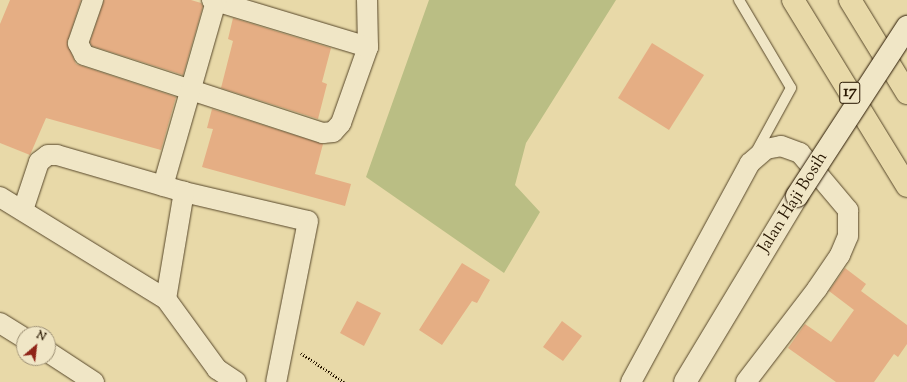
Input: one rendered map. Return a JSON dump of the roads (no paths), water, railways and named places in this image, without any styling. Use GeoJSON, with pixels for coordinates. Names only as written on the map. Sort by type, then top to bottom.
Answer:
{"type":"FeatureCollection","features":[{"type":"Feature","properties":{"kind":"highway","name":"17"},"geometry":{"type":"LineString","coordinates":[[793,0],[907,186]]}},
{"type":"Feature","properties":{"kind":"highway"},"geometry":{"type":"LineString","coordinates":[[850,0],[907,93]]}},
{"type":"Feature","properties":{"kind":"main road","name":"Jalan Haji Bosih"},"geometry":{"type":"LineString","coordinates":[[685,382],[797,196],[907,27]]}},
{"type":"Feature","properties":{"kind":"street"},"geometry":{"type":"LineString","coordinates":[[93,0],[78,44],[84,55],[323,133],[333,132],[341,123],[368,47],[367,0]]}},
{"type":"Feature","properties":{"kind":"street"},"geometry":{"type":"LineString","coordinates":[[163,186],[191,89],[214,1],[368,47]]}},
{"type":"Feature","properties":{"kind":"street"},"geometry":{"type":"LineString","coordinates":[[631,382],[750,163],[766,149],[781,146],[800,153],[848,210],[848,236],[840,255],[818,289],[746,382]]}},
{"type":"Feature","properties":{"kind":"street"},"geometry":{"type":"LineString","coordinates":[[23,210],[39,162],[48,155],[66,157],[184,192],[308,221],[276,382]]}},
{"type":"Feature","properties":{"kind":"street"},"geometry":{"type":"LineString","coordinates":[[166,299],[184,192]]}},
{"type":"Feature","properties":{"kind":"street"},"geometry":{"type":"LineString","coordinates":[[0,197],[166,299],[213,375],[236,382]]}},
{"type":"Feature","properties":{"kind":"street"},"geometry":{"type":"LineString","coordinates":[[0,323],[16,333]]}},
{"type":"Feature","properties":{"kind":"street"},"geometry":{"type":"LineString","coordinates":[[56,357],[94,382]]}},
{"type":"Feature","properties":{"kind":"lane"},"geometry":{"type":"LineString","coordinates":[[739,0],[792,88],[750,163]]}}]}
